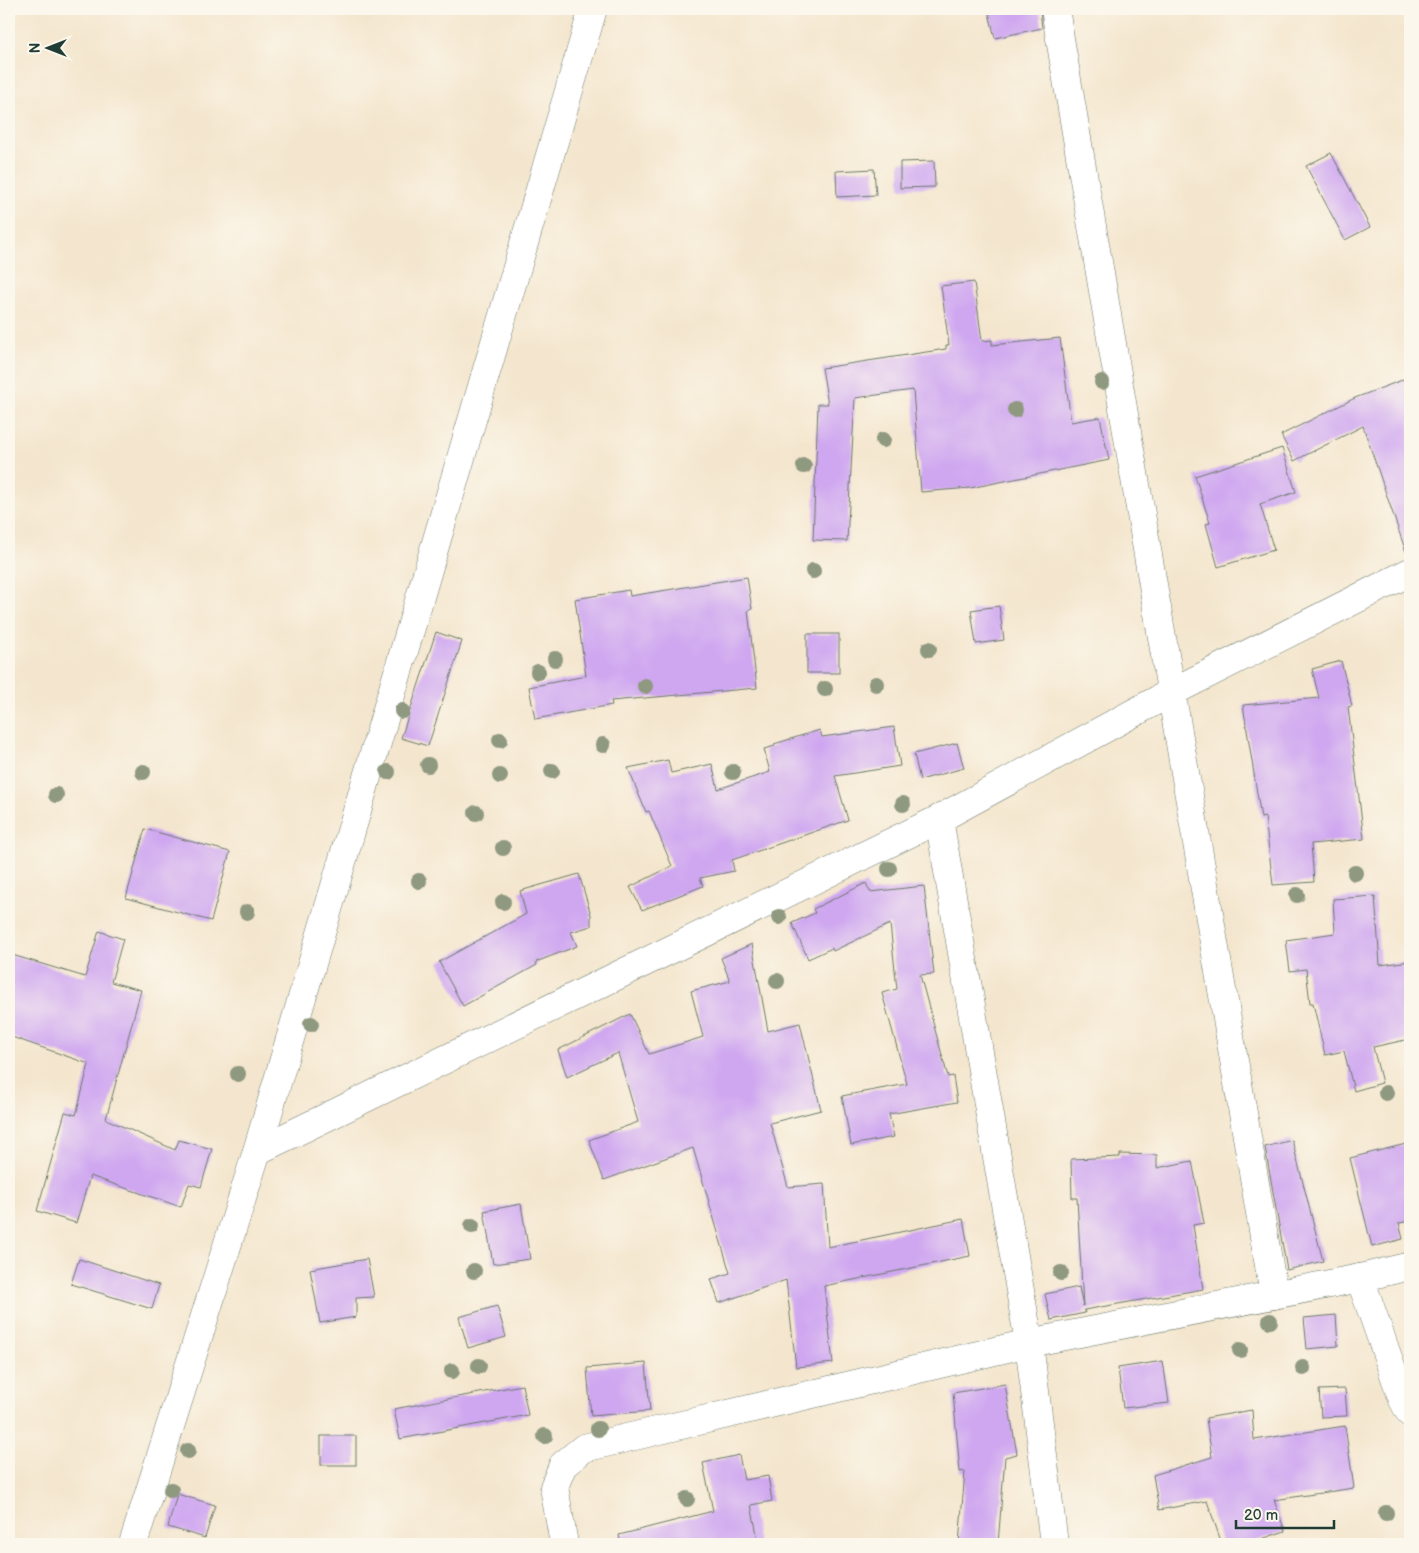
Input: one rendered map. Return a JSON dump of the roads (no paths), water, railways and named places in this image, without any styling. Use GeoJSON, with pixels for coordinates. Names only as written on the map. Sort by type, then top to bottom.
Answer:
{"type":"FeatureCollection","features":[{"type":"Feature","properties":{"kind":"street"},"geometry":{"type":"LineString","coordinates":[[133,1544],[257,1151],[593,9]]}},
{"type":"Feature","properties":{"kind":"street"},"geometry":{"type":"LineString","coordinates":[[1055,9],[1274,1295]]}},
{"type":"Feature","properties":{"kind":"street"},"geometry":{"type":"LineString","coordinates":[[257,1151],[939,819],[1172,692],[1410,572]]}},
{"type":"Feature","properties":{"kind":"street"},"geometry":{"type":"LineString","coordinates":[[939,819],[1029,1343],[1054,1544]]}},
{"type":"Feature","properties":{"kind":"street"},"geometry":{"type":"LineString","coordinates":[[564,1544],[554,1487],[563,1465],[584,1448],[1029,1343],[1360,1278],[1410,1266]]}},
{"type":"Feature","properties":{"kind":"street"},"geometry":{"type":"LineString","coordinates":[[1360,1278],[1403,1400],[1410,1413]]}}]}
